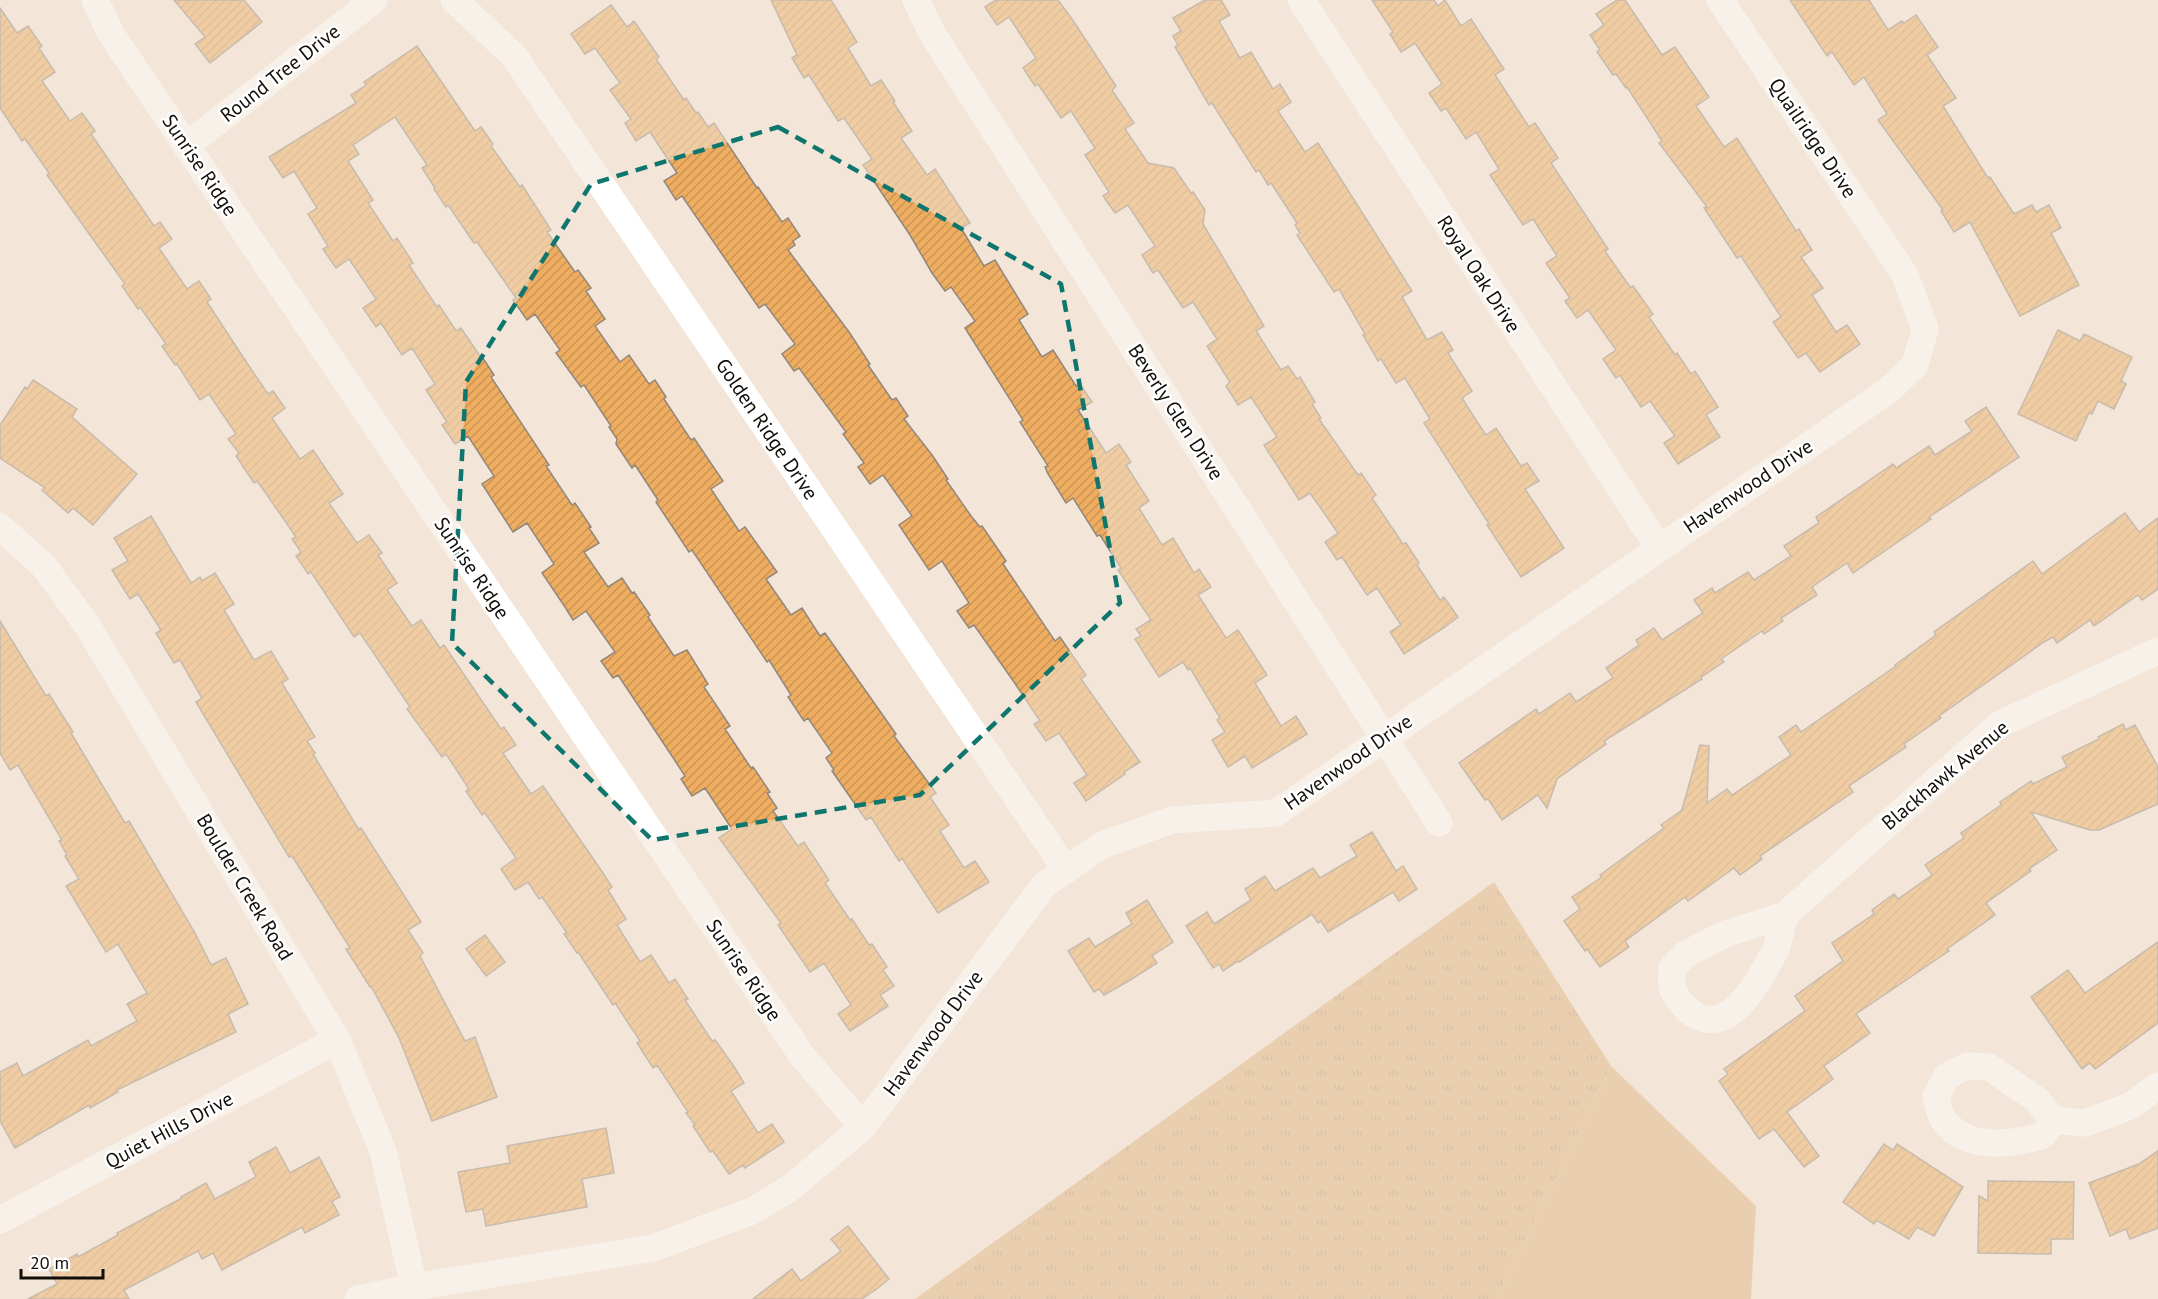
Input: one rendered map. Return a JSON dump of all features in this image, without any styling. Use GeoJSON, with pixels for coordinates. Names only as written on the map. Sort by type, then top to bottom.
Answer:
{"type":"FeatureCollection","features":[{"type":"Feature","properties":{"kind":"street","name":"Sunrise Ridge"},"geometry":{"type":"LineString","coordinates":[[95,0],[111,34],[186,146],[803,1057],[862,1127]]}},
{"type":"Feature","properties":{"kind":"street","name":"Round Tree Drive"},"geometry":{"type":"LineString","coordinates":[[186,146],[374,0]]}},
{"type":"Feature","properties":{"kind":"street","name":"Golden Ridge Drive"},"geometry":{"type":"LineString","coordinates":[[454,0],[514,56],[1066,870]]}},
{"type":"Feature","properties":{"kind":"street","name":"Beverly Glen Drive"},"geometry":{"type":"LineString","coordinates":[[916,0],[933,35],[1438,823]]}},
{"type":"Feature","properties":{"kind":"street","name":"Royal Oak Drive"},"geometry":{"type":"LineString","coordinates":[[1301,0],[1659,548]]}},
{"type":"Feature","properties":{"kind":"street","name":"Quailridge Drive"},"geometry":{"type":"LineString","coordinates":[[1720,0],[1905,275]]}},
{"type":"Feature","properties":{"kind":"street","name":"Havenwood Drive"},"geometry":{"type":"LineString","coordinates":[[358,1299],[414,1287],[653,1248],[752,1211],[789,1189],[862,1127],[1044,885],[1102,844],[1172,820],[1276,813],[1384,736],[1889,390],[1915,365],[1926,329],[1905,275]]}},
{"type":"Feature","properties":{"kind":"street","name":"Boulder Creek Road"},"geometry":{"type":"LineString","coordinates":[[0,527],[43,565],[85,622],[337,1040],[383,1151],[414,1287]]}},
{"type":"Feature","properties":{"kind":"street","name":"Blackhawk Avenue"},"geometry":{"type":"LineString","coordinates":[[1785,915],[2000,724],[2158,651]]}},
{"type":"Feature","properties":{"kind":"street","name":"Quiet Hills Drive"},"geometry":{"type":"LineString","coordinates":[[0,1220],[337,1040]]}},
{"type":"Feature","properties":{"kind":"street"},"geometry":{"type":"LineString","coordinates":[[2054,1120],[2085,1123],[2130,1106],[2158,1086]]}},
{"type":"Feature","properties":{"kind":"highlighted area"},"geometry":{"type":"Polygon","coordinates":[[[778,127],[1061,284],[1120,603],[920,795],[652,840],[452,643],[466,382],[591,184],[778,127]]]}},
{"type":"Feature","properties":{"kind":"green space"},"geometry":{"type":"Polygon","coordinates":[[[1494,882],[1611,1066],[1497,1299],[915,1299],[1494,882]]]}},
{"type":"Feature","properties":{"kind":"green space"},"geometry":{"type":"Polygon","coordinates":[[[1611,1066],[1756,1206],[1751,1299],[1497,1299],[1611,1066]]]}},
{"type":"Feature","properties":{"kind":"building"},"geometry":{"type":"Polygon","coordinates":[[[174,0],[244,0],[262,22],[210,63],[195,44],[205,37],[174,0]]]}},
{"type":"Feature","properties":{"kind":"building"},"geometry":{"type":"Polygon","coordinates":[[[771,0],[831,0],[857,42],[848,48],[871,86],[881,80],[912,131],[901,138],[927,175],[935,169],[970,223],[961,228],[984,266],[995,260],[1028,314],[1019,320],[1042,357],[1053,350],[1076,386],[1080,384],[1092,402],[1078,410],[1106,453],[1119,444],[1131,462],[1126,465],[1149,501],[1139,508],[1162,545],[1173,538],[1194,573],[1199,569],[1211,587],[1198,595],[1226,638],[1238,630],[1267,675],[1255,683],[1281,726],[1296,716],[1307,734],[1252,768],[1245,756],[1228,767],[1212,740],[1225,732],[1217,720],[1220,718],[1190,668],[1188,670],[1183,662],[1159,677],[1135,639],[1141,636],[1136,629],[1151,620],[1118,570],[1121,568],[1100,535],[1097,536],[1073,498],[1066,503],[1048,474],[1045,467],[1048,466],[1020,422],[1023,420],[965,328],[975,321],[951,287],[945,291],[932,273],[910,235],[863,165],[872,159],[844,118],[838,121],[809,75],[804,78],[792,58],[797,55],[771,0]]]}},
{"type":"Feature","properties":{"kind":"building"},"geometry":{"type":"Polygon","coordinates":[[[996,0],[1058,0],[1074,22],[1116,86],[1112,90],[1134,123],[1125,129],[1148,163],[1174,168],[1191,193],[1193,192],[1205,210],[1203,224],[1264,326],[1256,331],[1281,370],[1288,366],[1297,379],[1300,377],[1315,402],[1312,404],[1321,418],[1319,419],[1358,475],[1361,473],[1376,495],[1372,498],[1403,544],[1406,543],[1419,563],[1417,565],[1440,600],[1444,597],[1458,617],[1445,627],[1404,654],[1390,632],[1401,625],[1377,588],[1367,595],[1342,557],[1337,560],[1325,542],[1338,533],[1310,493],[1299,500],[1264,445],[1277,437],[1251,397],[1238,405],[1226,386],[1230,382],[1207,346],[1217,339],[1193,302],[1183,308],[1158,270],[1153,273],[1142,255],[1155,246],[1128,205],[1115,213],[1103,196],[1109,192],[1085,155],[1095,148],[1071,111],[1061,118],[1038,84],[1035,86],[1023,68],[1036,58],[1009,17],[997,25],[985,7],[996,0]]]}},
{"type":"Feature","properties":{"kind":"building"},"geometry":{"type":"Polygon","coordinates":[[[1205,0],[1221,0],[1230,15],[1219,21],[1240,58],[1251,52],[1273,89],[1280,84],[1291,102],[1278,111],[1305,152],[1318,143],[1412,291],[1402,297],[1427,340],[1442,332],[1453,350],[1448,353],[1472,391],[1462,398],[1486,435],[1496,428],[1521,466],[1527,463],[1539,481],[1525,489],[1564,548],[1521,577],[1424,423],[1430,419],[1405,378],[1396,383],[1381,359],[1378,361],[1339,289],[1334,292],[1297,235],[1300,233],[1295,225],[1297,223],[1271,183],[1268,185],[1259,170],[1256,172],[1212,103],[1209,105],[1175,47],[1178,45],[1173,36],[1181,31],[1173,18],[1205,0]]]}},
{"type":"Feature","properties":{"kind":"building"},"geometry":{"type":"Polygon","coordinates":[[[1372,0],[1434,0],[1438,6],[1445,0],[1461,26],[1471,19],[1504,69],[1495,75],[1529,127],[1535,123],[1558,158],[1551,163],[1608,249],[1605,251],[1630,287],[1633,286],[1653,314],[1649,317],[1675,355],[1677,353],[1691,374],[1695,371],[1718,407],[1706,415],[1720,437],[1678,464],[1664,443],[1675,436],[1650,401],[1641,407],[1620,375],[1616,378],[1603,359],[1616,350],[1588,310],[1577,318],[1565,301],[1570,298],[1546,263],[1557,256],[1533,219],[1523,225],[1490,175],[1499,169],[1476,132],[1466,139],[1446,108],[1441,111],[1429,93],[1442,84],[1415,43],[1401,52],[1390,34],[1393,32],[1372,0]]]}},
{"type":"Feature","properties":{"kind":"building"},"geometry":{"type":"Polygon","coordinates":[[[1617,0],[1625,0],[1662,55],[1675,47],[1709,97],[1696,106],[1724,147],[1737,138],[1796,231],[1799,229],[1812,250],[1801,257],[1823,288],[1812,295],[1836,332],[1847,325],[1860,344],[1820,372],[1806,353],[1798,358],[1773,322],[1781,317],[1741,256],[1737,258],[1704,208],[1707,207],[1659,143],[1662,141],[1627,87],[1616,74],[1613,75],[1597,52],[1600,50],[1590,35],[1604,25],[1596,14],[1617,0]]]}},
{"type":"Feature","properties":{"kind":"building"},"geometry":{"type":"Polygon","coordinates":[[[1790,0],[1869,0],[1888,30],[1916,15],[1938,47],[1927,55],[1956,98],[1943,106],[1988,178],[1990,177],[2014,214],[2032,205],[2036,212],[2049,205],[2061,228],[2051,233],[2079,285],[2020,316],[1970,222],[1954,232],[1941,211],[1943,210],[1878,120],[1887,114],[1864,77],[1854,85],[1832,52],[1827,56],[1790,0]]]}},
{"type":"Feature","properties":{"kind":"building"},"geometry":{"type":"Polygon","coordinates":[[[611,5],[627,27],[634,21],[659,57],[656,59],[684,100],[686,98],[708,127],[714,123],[782,222],[788,218],[800,236],[793,241],[795,245],[788,250],[849,332],[892,400],[896,398],[908,416],[904,419],[932,455],[971,516],[980,527],[982,526],[1006,561],[1003,564],[1055,641],[1060,637],[1086,675],[1081,679],[1140,762],[1086,801],[1074,783],[1087,775],[1059,733],[1046,741],[1034,724],[1040,721],[1014,682],[974,625],[969,628],[957,611],[969,603],[942,561],[929,570],[899,525],[912,516],[883,475],[870,484],[858,467],[864,463],[843,434],[846,432],[799,368],[794,371],[782,354],[795,344],[765,304],[759,308],[682,196],[676,200],[664,181],[677,173],[650,132],[636,141],[625,123],[631,119],[610,90],[620,83],[595,48],[585,54],[571,34],[611,5]]]}},
{"type":"Feature","properties":{"kind":"building"},"geometry":{"type":"Polygon","coordinates":[[[0,8],[17,33],[28,26],[42,46],[39,48],[55,72],[42,81],[70,121],[82,113],[95,131],[91,134],[154,226],[160,222],[172,239],[159,248],[187,289],[199,281],[211,299],[207,302],[268,394],[273,391],[285,408],[272,418],[300,459],[313,450],[343,494],[329,503],[357,543],[369,535],[382,553],[378,555],[397,583],[387,590],[412,626],[421,620],[440,648],[444,645],[501,729],[504,727],[516,745],[503,753],[531,794],[543,786],[601,870],[612,887],[608,890],[626,919],[617,925],[640,962],[651,955],[669,983],[675,979],[688,999],[685,1000],[712,1041],[715,1040],[733,1065],[744,1083],[731,1091],[758,1133],[772,1124],[784,1142],[745,1168],[743,1165],[729,1174],[713,1151],[710,1152],[693,1126],[695,1125],[686,1113],[688,1112],[657,1065],[653,1068],[637,1043],[640,1041],[564,934],[567,933],[542,897],[539,899],[528,882],[515,890],[501,869],[516,858],[485,813],[482,815],[466,791],[469,789],[446,754],[442,757],[407,709],[410,707],[360,633],[354,637],[311,572],[308,574],[296,556],[301,552],[292,539],[296,537],[257,481],[254,483],[236,456],[239,453],[228,439],[236,434],[209,394],[200,400],[177,364],[175,365],[162,346],[166,344],[140,307],[138,309],[122,286],[125,284],[47,175],[49,173],[25,139],[22,141],[0,108],[0,8]]]}},
{"type":"Feature","properties":{"kind":"building"},"geometry":{"type":"Polygon","coordinates":[[[417,46],[475,131],[481,127],[493,144],[491,146],[520,187],[522,185],[551,230],[547,232],[575,272],[578,270],[591,288],[586,291],[605,319],[595,326],[620,362],[629,355],[649,384],[655,380],[666,397],[664,399],[691,440],[694,438],[723,481],[711,489],[739,531],[745,527],[777,572],[766,579],[791,615],[802,608],[820,636],[825,633],[896,734],[894,736],[936,793],[930,797],[949,825],[940,831],[964,868],[975,861],[989,882],[938,913],[902,858],[899,861],[871,817],[866,820],[832,771],[834,770],[826,758],[832,753],[808,718],[804,721],[788,697],[791,695],[769,660],[767,662],[692,550],[689,552],[635,465],[632,468],[616,444],[617,439],[609,427],[611,426],[584,385],[581,387],[556,353],[560,350],[535,314],[527,320],[513,300],[516,298],[477,242],[474,243],[448,205],[446,207],[422,168],[427,165],[395,117],[353,145],[359,154],[348,161],[373,200],[368,203],[393,241],[397,238],[413,263],[409,265],[437,307],[439,305],[456,331],[461,328],[481,355],[494,375],[491,377],[549,465],[546,466],[572,505],[575,503],[591,527],[589,528],[599,543],[584,552],[608,587],[622,578],[650,615],[648,617],[674,656],[687,650],[708,684],[704,687],[730,726],[725,729],[770,792],[767,793],[777,808],[773,811],[798,846],[804,842],[829,880],[825,883],[850,920],[852,919],[869,945],[872,944],[887,967],[883,970],[894,986],[880,995],[888,1006],[850,1031],[838,1014],[851,1005],[824,963],[810,972],[778,925],[781,923],[719,838],[732,829],[705,788],[692,796],[681,779],[685,776],[618,675],[613,678],[601,661],[615,652],[586,611],[573,620],[542,573],[554,564],[527,523],[513,532],[482,484],[494,476],[468,436],[455,444],[442,425],[447,422],[426,390],[435,384],[412,348],[402,355],[381,323],[376,327],[363,308],[376,299],[349,259],[336,268],[323,249],[328,246],[308,214],[317,208],[294,171],[283,178],[269,157],[356,103],[351,95],[366,85],[364,82],[417,46]]]}},
{"type":"Feature","properties":{"kind":"building"},"geometry":{"type":"Polygon","coordinates":[[[2058,330],[2080,341],[2084,334],[2132,357],[2121,381],[2126,384],[2114,409],[2098,401],[2092,414],[2089,413],[2076,441],[2018,414],[2058,330]]]}},
{"type":"Feature","properties":{"kind":"building"},"geometry":{"type":"Polygon","coordinates":[[[33,380],[77,409],[72,417],[137,474],[93,525],[73,508],[68,513],[42,490],[45,488],[0,458],[0,425],[25,387],[27,389],[33,380]]]}},
{"type":"Feature","properties":{"kind":"building"},"geometry":{"type":"Polygon","coordinates":[[[1986,407],[2019,457],[1929,517],[1931,519],[1853,573],[1847,563],[1812,587],[1817,595],[1781,618],[1783,621],[1764,634],[1762,631],[1721,659],[1724,662],[1701,677],[1702,679],[1604,741],[1606,744],[1557,779],[1547,808],[1538,795],[1502,820],[1488,799],[1485,800],[1459,763],[1536,709],[1539,714],[1570,693],[1576,702],[1613,678],[1606,668],[1639,645],[1636,640],[1654,628],[1662,640],[1703,613],[1694,600],[1712,588],[1715,593],[1748,572],[1754,580],[1791,556],[1784,546],[1819,523],[1816,517],[1893,464],[1896,468],[1929,446],[1935,455],[1972,431],[1965,421],[1986,407]]]}},
{"type":"Feature","properties":{"kind":"building"},"geometry":{"type":"Polygon","coordinates":[[[2125,513],[2139,532],[2158,518],[2158,589],[2142,600],[2138,595],[2094,626],[2090,620],[2057,643],[2053,637],[2044,642],[1939,716],[1941,718],[1904,744],[1906,747],[1849,786],[1853,792],[1760,856],[1762,859],[1740,875],[1734,868],[1688,901],[1685,897],[1625,941],[1629,947],[1600,967],[1587,949],[1585,951],[1564,921],[1580,909],[1572,897],[1602,877],[1600,875],[1664,828],[1661,825],[1682,810],[1700,745],[1709,746],[1707,803],[1727,789],[1732,795],[1791,755],[1779,737],[1796,725],[1801,732],[1896,666],[1936,635],[1934,632],[2033,561],[2042,574],[2125,513]]]}},
{"type":"Feature","properties":{"kind":"building"},"geometry":{"type":"Polygon","coordinates":[[[151,516],[191,583],[200,577],[202,581],[215,573],[234,604],[224,610],[254,660],[271,651],[288,679],[282,683],[315,737],[307,741],[315,753],[313,754],[359,830],[361,828],[421,922],[408,930],[423,953],[420,956],[465,1041],[475,1037],[497,1097],[432,1121],[399,1038],[371,986],[346,949],[350,948],[292,856],[289,857],[196,702],[202,698],[180,660],[174,663],[156,633],[161,630],[138,594],[130,599],[112,570],[128,561],[114,538],[151,516]]]}},
{"type":"Feature","properties":{"kind":"building"},"geometry":{"type":"Polygon","coordinates":[[[0,621],[46,696],[49,694],[73,732],[71,733],[125,823],[129,821],[195,933],[211,965],[226,958],[248,1004],[228,1014],[236,1032],[117,1090],[118,1092],[90,1108],[89,1105],[15,1148],[0,1121],[0,1072],[17,1063],[23,1076],[88,1040],[91,1046],[137,1021],[127,1004],[147,993],[118,944],[106,952],[66,886],[79,879],[65,856],[67,855],[59,841],[62,840],[18,765],[10,770],[0,753],[0,621]]]}},
{"type":"Feature","properties":{"kind":"building"},"geometry":{"type":"Polygon","coordinates":[[[2123,724],[2126,730],[2135,725],[2158,767],[2158,804],[2099,830],[2090,830],[2031,812],[2057,850],[1986,903],[1995,915],[1947,949],[1949,951],[1856,1014],[1870,1033],[1824,1066],[1833,1079],[1787,1112],[1819,1156],[1804,1167],[1774,1129],[1759,1139],[1719,1081],[1728,1074],[1724,1069],[1805,1011],[1795,996],[1843,961],[1832,943],[1874,914],[1872,910],[1894,894],[1898,899],[1932,875],[1925,865],[1964,838],[1961,833],[2001,805],[2000,802],[2031,781],[2033,784],[2067,767],[2062,757],[2123,724]]]}},
{"type":"Feature","properties":{"kind":"building"},"geometry":{"type":"Polygon","coordinates":[[[1372,832],[1396,871],[1403,866],[1417,889],[1399,901],[1393,892],[1328,932],[1321,921],[1318,923],[1312,914],[1223,971],[1219,964],[1213,968],[1186,926],[1207,912],[1214,924],[1251,900],[1245,889],[1265,876],[1275,891],[1313,868],[1320,878],[1357,856],[1350,845],[1372,832]]]}},
{"type":"Feature","properties":{"kind":"building"},"geometry":{"type":"Polygon","coordinates":[[[1147,900],[1173,942],[1152,956],[1157,963],[1127,982],[1104,995],[1099,989],[1094,992],[1068,951],[1089,938],[1095,947],[1132,924],[1126,913],[1147,900]]]}},
{"type":"Feature","properties":{"kind":"building"},"geometry":{"type":"Polygon","coordinates":[[[485,935],[505,962],[486,976],[466,949],[485,935]]]}},
{"type":"Feature","properties":{"kind":"building"},"geometry":{"type":"Polygon","coordinates":[[[2158,942],[2158,1023],[2095,1069],[2090,1063],[2082,1069],[2031,997],[2068,970],[2085,993],[2158,942]]]}},
{"type":"Feature","properties":{"kind":"building"},"geometry":{"type":"Polygon","coordinates":[[[606,1128],[614,1173],[582,1179],[587,1207],[486,1226],[483,1209],[466,1212],[458,1172],[510,1163],[507,1146],[606,1128]]]}},
{"type":"Feature","properties":{"kind":"building"},"geometry":{"type":"Polygon","coordinates":[[[1884,1144],[1893,1150],[1897,1144],[1963,1187],[1934,1236],[1917,1227],[1909,1239],[1876,1220],[1874,1224],[1843,1202],[1884,1144]]]}},
{"type":"Feature","properties":{"kind":"building"},"geometry":{"type":"Polygon","coordinates":[[[276,1147],[290,1173],[319,1157],[340,1197],[332,1201],[339,1215],[305,1233],[302,1227],[222,1270],[213,1253],[202,1259],[198,1251],[124,1290],[129,1299],[28,1299],[57,1284],[49,1269],[77,1254],[78,1257],[206,1183],[215,1199],[256,1177],[249,1162],[276,1147]]]}},
{"type":"Feature","properties":{"kind":"building"},"geometry":{"type":"Polygon","coordinates":[[[2158,1151],[2158,1228],[2130,1239],[2126,1229],[2110,1236],[2089,1183],[2139,1164],[2158,1151]]]}},
{"type":"Feature","properties":{"kind":"building"},"geometry":{"type":"Polygon","coordinates":[[[1988,1181],[2074,1182],[2073,1239],[2051,1239],[2051,1254],[1978,1253],[1979,1196],[1988,1201],[1988,1181]]]}},
{"type":"Feature","properties":{"kind":"building"},"geometry":{"type":"Polygon","coordinates":[[[848,1226],[889,1279],[878,1288],[862,1299],[753,1299],[792,1269],[801,1281],[841,1251],[831,1239],[848,1226]]]}}]}
